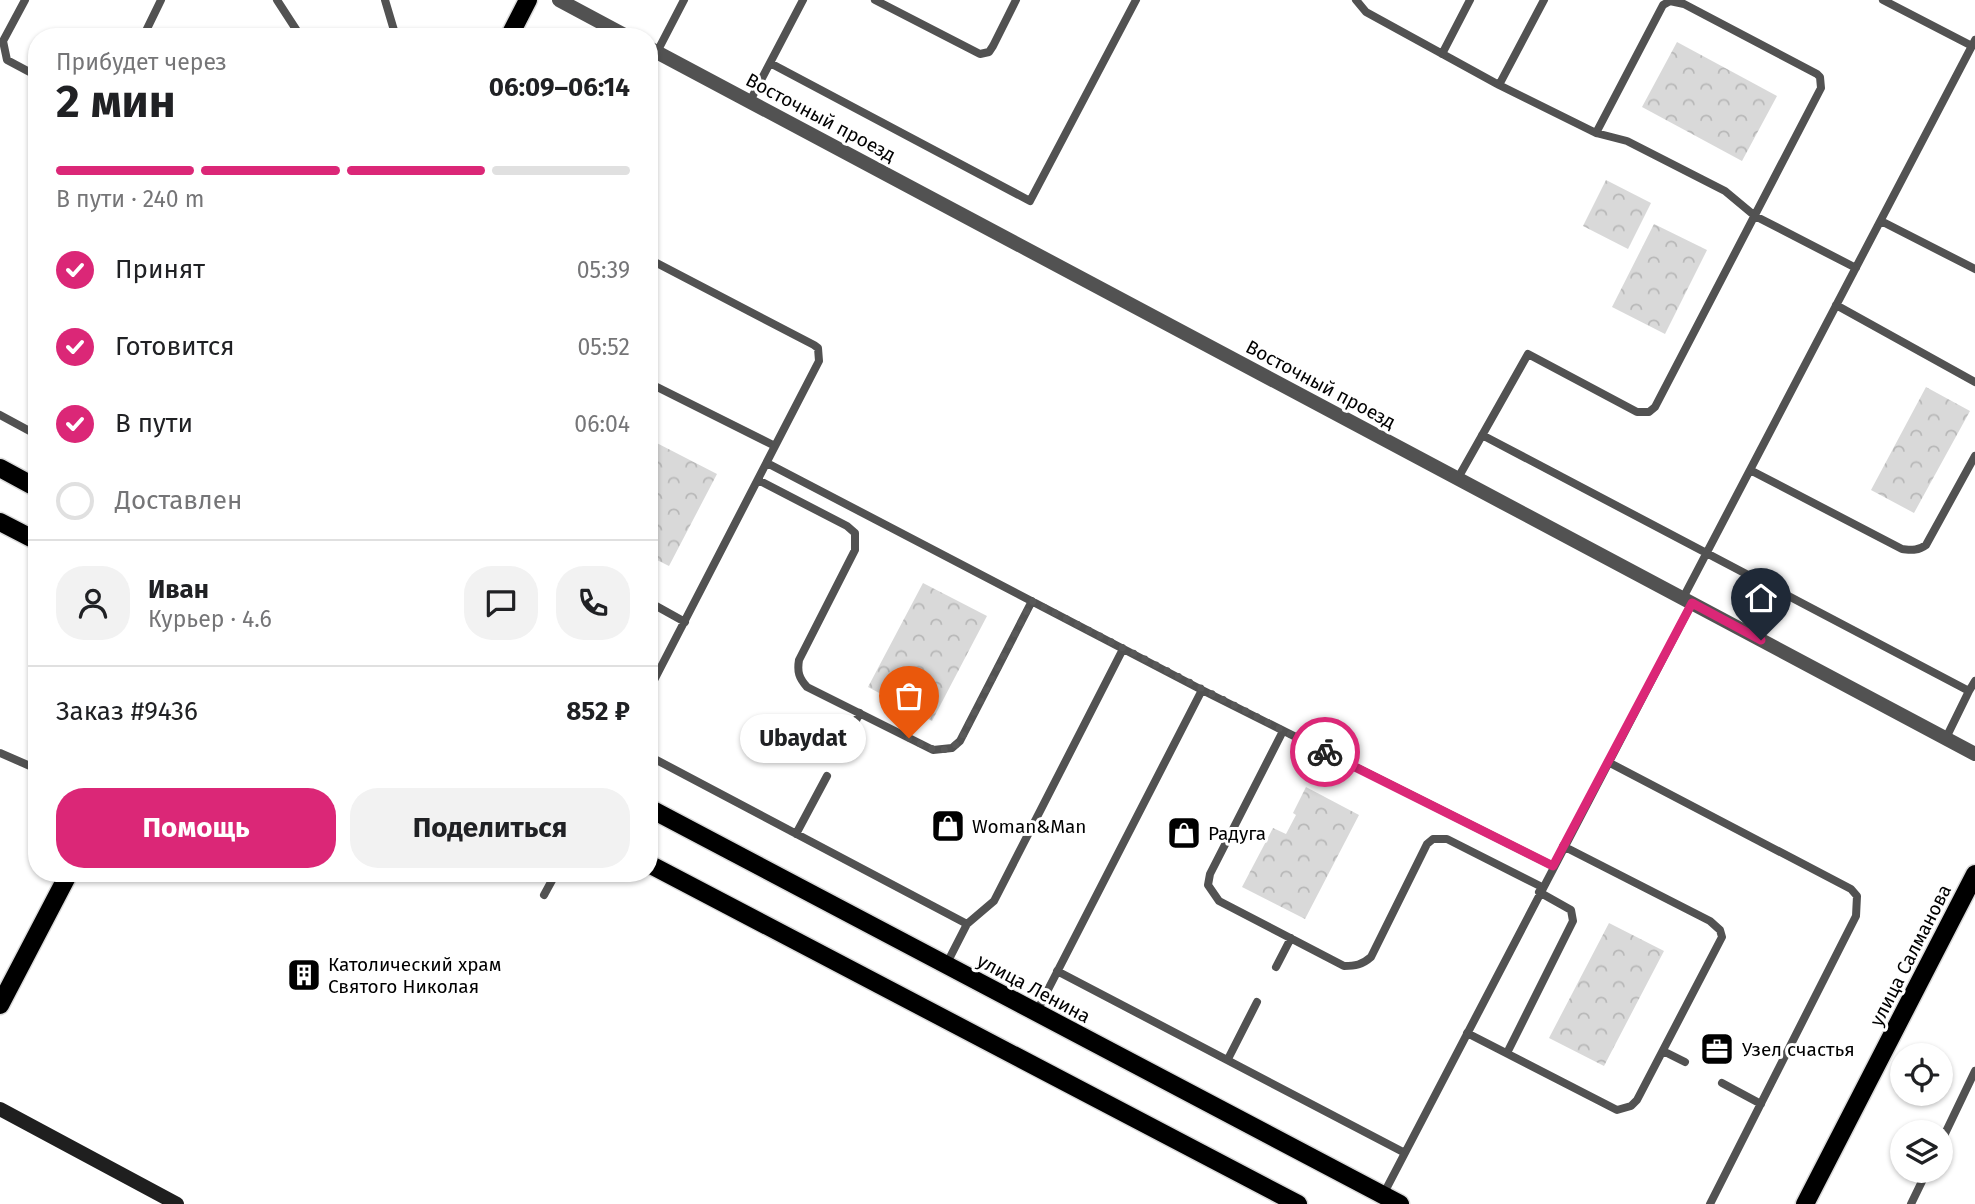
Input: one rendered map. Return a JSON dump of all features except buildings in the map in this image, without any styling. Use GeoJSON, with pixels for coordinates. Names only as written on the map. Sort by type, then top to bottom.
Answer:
{"type":"FeatureCollection","features":[{"type":"Feature","properties":{"kind":"main road"},"geometry":{"type":"LineString","coordinates":[[514,28],[528,0]]}},
{"type":"Feature","properties":{"kind":"main road"},"geometry":{"type":"LineString","coordinates":[[0,468],[28,483]]}},
{"type":"Feature","properties":{"kind":"main road"},"geometry":{"type":"LineString","coordinates":[[0,522],[28,536]]}},
{"type":"Feature","properties":{"kind":"main road","name":"улица Ленина"},"geometry":{"type":"LineString","coordinates":[[658,813],[1400,1204]]}},
{"type":"Feature","properties":{"kind":"main road"},"geometry":{"type":"LineString","coordinates":[[658,869],[1298,1204]]}},
{"type":"Feature","properties":{"kind":"main road","name":"улица Салманова"},"geometry":{"type":"LineString","coordinates":[[1805,1204],[1975,874]]}},
{"type":"Feature","properties":{"kind":"main road"},"geometry":{"type":"LineString","coordinates":[[0,1006],[64,882]]}},
{"type":"Feature","properties":{"kind":"main road"},"geometry":{"type":"LineString","coordinates":[[0,1109],[177,1204]]}},
{"type":"Feature","properties":{"kind":"street"},"geometry":{"type":"LineString","coordinates":[[559,0],[611,28]]}},
{"type":"Feature","properties":{"kind":"street","name":"Восточный проезд"},"geometry":{"type":"LineString","coordinates":[[658,53],[1975,754]]}},
{"type":"Feature","properties":{"kind":"lane"},"geometry":{"type":"LineString","coordinates":[[25,0],[3,41],[7,60],[28,71]]}},
{"type":"Feature","properties":{"kind":"lane"},"geometry":{"type":"LineString","coordinates":[[148,28],[162,0]]}},
{"type":"Feature","properties":{"kind":"lane"},"geometry":{"type":"LineString","coordinates":[[277,0],[295,28]]}},
{"type":"Feature","properties":{"kind":"lane"},"geometry":{"type":"LineString","coordinates":[[384,0],[393,28]]}},
{"type":"Feature","properties":{"kind":"lane"},"geometry":{"type":"LineString","coordinates":[[658,42],[684,0]]}},
{"type":"Feature","properties":{"kind":"lane"},"geometry":{"type":"LineString","coordinates":[[750,102],[803,0]]}},
{"type":"Feature","properties":{"kind":"lane"},"geometry":{"type":"LineString","coordinates":[[874,0],[980,54],[989,52],[1016,0]]}},
{"type":"Feature","properties":{"kind":"lane"},"geometry":{"type":"LineString","coordinates":[[770,64],[1030,201],[1136,0]]}},
{"type":"Feature","properties":{"kind":"lane"},"geometry":{"type":"LineString","coordinates":[[1356,0],[1366,12],[1499,85],[1596,133],[1627,141],[1725,191],[1755,216],[1856,268]]}},
{"type":"Feature","properties":{"kind":"lane"},"geometry":{"type":"LineString","coordinates":[[1443,54],[1471,0]]}},
{"type":"Feature","properties":{"kind":"lane"},"geometry":{"type":"LineString","coordinates":[[1499,85],[1544,0]]}},
{"type":"Feature","properties":{"kind":"lane"},"geometry":{"type":"LineString","coordinates":[[1383,1195],[1608,762],[1687,601],[1706,553],[1973,43],[1883,0]]}},
{"type":"Feature","properties":{"kind":"lane"},"geometry":{"type":"LineString","coordinates":[[1458,478],[1528,354],[1637,412],[1649,412],[1655,407],[1821,88],[1820,77],[1684,4],[1670,1],[1663,5],[1596,133]]}},
{"type":"Feature","properties":{"kind":"lane"},"geometry":{"type":"LineString","coordinates":[[1881,221],[1975,270]]}},
{"type":"Feature","properties":{"kind":"lane"},"geometry":{"type":"LineString","coordinates":[[658,263],[818,348],[819,361],[658,673]]}},
{"type":"Feature","properties":{"kind":"lane"},"geometry":{"type":"LineString","coordinates":[[1836,305],[1975,382]]}},
{"type":"Feature","properties":{"kind":"lane"},"geometry":{"type":"LineString","coordinates":[[658,388],[775,446]]}},
{"type":"Feature","properties":{"kind":"lane"},"geometry":{"type":"LineString","coordinates":[[0,415],[28,430]]}},
{"type":"Feature","properties":{"kind":"lane"},"geometry":{"type":"LineString","coordinates":[[1482,435],[1969,691]]}},
{"type":"Feature","properties":{"kind":"lane"},"geometry":{"type":"LineString","coordinates":[[1750,470],[1902,549],[1912,550],[1926,545],[1975,456]]}},
{"type":"Feature","properties":{"kind":"lane"},"geometry":{"type":"LineString","coordinates":[[767,463],[1202,690],[1553,866]]}},
{"type":"Feature","properties":{"kind":"lane"},"geometry":{"type":"LineString","coordinates":[[758,480],[847,526],[855,533],[855,550],[799,660],[797,671],[801,680],[807,687],[933,750],[952,748],[960,741],[1032,601]]}},
{"type":"Feature","properties":{"kind":"lane"},"geometry":{"type":"LineString","coordinates":[[658,607],[684,622]]}},
{"type":"Feature","properties":{"kind":"lane"},"geometry":{"type":"LineString","coordinates":[[946,965],[967,925],[994,901],[1124,649]]}},
{"type":"Feature","properties":{"kind":"lane"},"geometry":{"type":"LineString","coordinates":[[1946,738],[1975,681]]}},
{"type":"Feature","properties":{"kind":"lane"},"geometry":{"type":"LineString","coordinates":[[1036,1013],[1202,690]]}},
{"type":"Feature","properties":{"kind":"lane"},"geometry":{"type":"LineString","coordinates":[[842,747],[860,713]]}},
{"type":"Feature","properties":{"kind":"lane"},"geometry":{"type":"LineString","coordinates":[[1283,731],[1210,874],[1208,885],[1219,901],[1344,966],[1363,964],[1371,957],[1427,844],[1440,837],[1447,839],[1541,889],[1571,910],[1573,921],[1507,1053]]}},
{"type":"Feature","properties":{"kind":"lane"},"geometry":{"type":"LineString","coordinates":[[0,753],[28,765]]}},
{"type":"Feature","properties":{"kind":"lane"},"geometry":{"type":"LineString","coordinates":[[658,761],[967,925]]}},
{"type":"Feature","properties":{"kind":"lane"},"geometry":{"type":"LineString","coordinates":[[1608,762],[1851,889],[1857,896],[1856,916],[1710,1204]]}},
{"type":"Feature","properties":{"kind":"lane"},"geometry":{"type":"LineString","coordinates":[[796,834],[827,776]]}},
{"type":"Feature","properties":{"kind":"lane"},"geometry":{"type":"LineString","coordinates":[[1467,1033],[1618,1110],[1631,1106],[1637,1100],[1722,937],[1720,930],[1710,921],[1563,846]]}},
{"type":"Feature","properties":{"kind":"lane"},"geometry":{"type":"LineString","coordinates":[[544,895],[551,882]]}},
{"type":"Feature","properties":{"kind":"lane"},"geometry":{"type":"LineString","coordinates":[[1276,967],[1291,938]]}},
{"type":"Feature","properties":{"kind":"lane"},"geometry":{"type":"LineString","coordinates":[[1057,971],[1405,1153]]}},
{"type":"Feature","properties":{"kind":"lane"},"geometry":{"type":"LineString","coordinates":[[1228,1059],[1257,1002]]}},
{"type":"Feature","properties":{"kind":"lane"},"geometry":{"type":"LineString","coordinates":[[1663,1051],[1685,1062]]}},
{"type":"Feature","properties":{"kind":"lane"},"geometry":{"type":"LineString","coordinates":[[1952,1120],[1975,1071]]}},
{"type":"Feature","properties":{"kind":"lane"},"geometry":{"type":"LineString","coordinates":[[1722,1083],[1760,1104]]}},
{"type":"Feature","properties":{"kind":"lane"},"geometry":{"type":"LineString","coordinates":[[1911,1204],[1921,1183]]}},
{"type":"Feature","properties":{"kind":"green space"},"geometry":{"type":"Polygon","coordinates":[[[1677,42],[1777,96],[1742,161],[1642,107],[1677,42]]]}},
{"type":"Feature","properties":{"kind":"green space"},"geometry":{"type":"Polygon","coordinates":[[[1606,180],[1651,203],[1628,249],[1583,226],[1606,180]]]}},
{"type":"Feature","properties":{"kind":"green space"},"geometry":{"type":"Polygon","coordinates":[[[1654,224],[1707,250],[1665,334],[1612,307],[1654,224]]]}},
{"type":"Feature","properties":{"kind":"green space"},"geometry":{"type":"Polygon","coordinates":[[[1926,387],[1970,411],[1914,513],[1871,490],[1926,387]]]}},
{"type":"Feature","properties":{"kind":"green space"},"geometry":{"type":"Polygon","coordinates":[[[658,444],[717,474],[669,566],[658,560],[658,444]]]}},
{"type":"Feature","properties":{"kind":"green space"},"geometry":{"type":"Polygon","coordinates":[[[923,583],[987,616],[932,721],[868,687],[923,583]]]}},
{"type":"Feature","properties":{"kind":"green space"},"geometry":{"type":"Polygon","coordinates":[[[1306,787],[1359,815],[1305,919],[1242,887],[1273,828],[1286,834],[1306,787]]]}},
{"type":"Feature","properties":{"kind":"green space"},"geometry":{"type":"Polygon","coordinates":[[[1609,923],[1664,951],[1604,1066],[1549,1038],[1609,923]]]}},
{"type":"Feature","properties":{"kind":"way so far"},"geometry":{"type":"LineString","coordinates":[[909,738],[933,750],[943,751],[960,741],[1032,601],[1325,752]]}},
{"type":"Feature","properties":{"kind":"place","name":"Ubaydat"},"geometry":{"type":"Point","coordinates":[909,738]}},
{"type":"Feature","properties":{"kind":"place","name":"Woman&Man"},"geometry":{"type":"Point","coordinates":[948,826]}},
{"type":"Feature","properties":{"kind":"place","name":"Радуга"},"geometry":{"type":"Point","coordinates":[1184,833]}},
{"type":"Feature","properties":{"kind":"place","name":"Католический храм Святого Николая"},"geometry":{"type":"Point","coordinates":[304,975]}},
{"type":"Feature","properties":{"kind":"place","name":"Узел счастья"},"geometry":{"type":"Point","coordinates":[1717,1049]}},
{"type":"Feature","properties":{"kind":"route"},"geometry":{"type":"LineString","coordinates":[[1325,752],[1553,866],[1692,603],[1761,640]]}}]}
